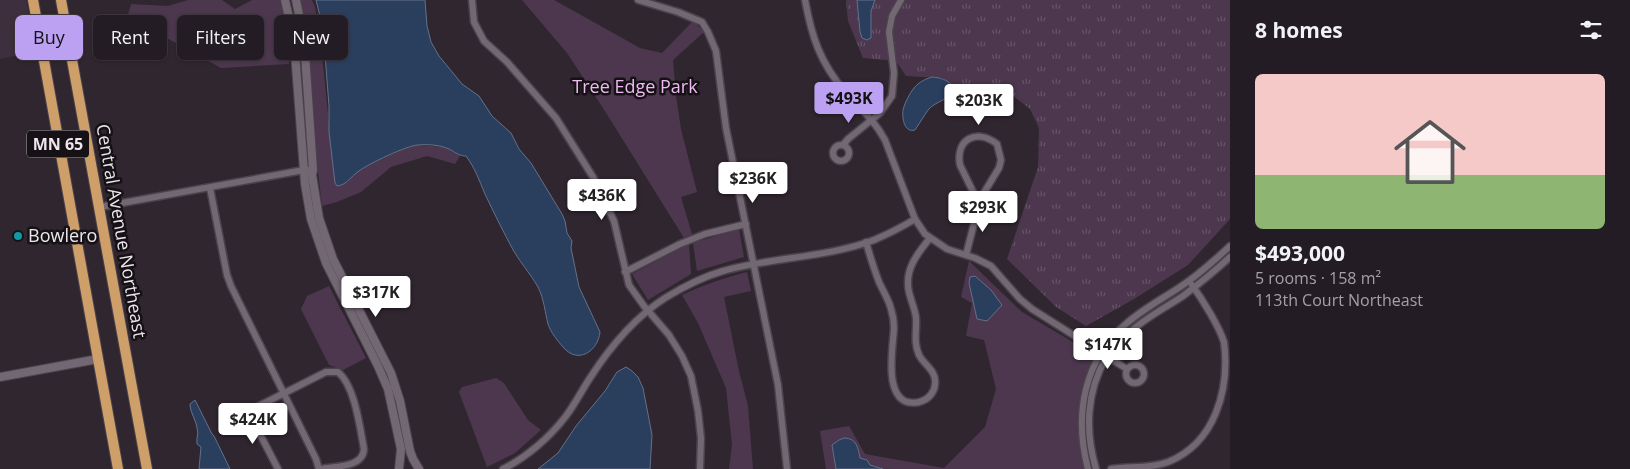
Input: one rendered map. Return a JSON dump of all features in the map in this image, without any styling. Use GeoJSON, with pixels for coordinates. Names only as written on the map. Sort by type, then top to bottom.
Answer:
{"type":"FeatureCollection","features":[{"type":"Feature","properties":{"kind":"highway","name":"MN 65"},"geometry":{"type":"LineString","coordinates":[[32,0],[118,469]]}},
{"type":"Feature","properties":{"kind":"highway","name":"Central Avenue Northeast"},"geometry":{"type":"LineString","coordinates":[[61,0],[147,469]]}},
{"type":"Feature","properties":{"kind":"street"},"geometry":{"type":"LineString","coordinates":[[285,0],[294,40],[304,170],[311,219],[324,258],[388,389],[401,449],[399,469]]}},
{"type":"Feature","properties":{"kind":"street"},"geometry":{"type":"LineString","coordinates":[[296,0],[304,38],[312,175],[324,233],[342,276],[392,373],[410,451],[419,469]]}},
{"type":"Feature","properties":{"kind":"street"},"geometry":{"type":"LineString","coordinates":[[472,0],[474,22],[484,41],[507,62],[556,118],[592,177],[614,221],[629,285],[647,310],[669,335],[682,356],[690,376],[701,438],[700,469]]}},
{"type":"Feature","properties":{"kind":"street"},"geometry":{"type":"LineString","coordinates":[[638,0],[702,22],[716,50],[726,128],[778,385],[787,469]]}},
{"type":"Feature","properties":{"kind":"street"},"geometry":{"type":"LineString","coordinates":[[805,0],[810,27],[820,56],[846,92],[872,119],[884,140],[915,220],[925,234],[947,249],[975,258],[990,266],[1020,299],[1032,309],[1127,369]]}},
{"type":"Feature","properties":{"kind":"street"},"geometry":{"type":"LineString","coordinates":[[843,145],[880,113],[892,96],[894,72],[889,32],[892,16],[901,0]]}},
{"type":"Feature","properties":{"kind":"street"},"geometry":{"type":"LineString","coordinates":[[966,255],[980,204],[985,191],[999,168],[1001,160],[997,144],[984,137],[977,136],[968,139],[962,145],[958,152],[958,158],[980,204]]}},
{"type":"Feature","properties":{"kind":"street"},"geometry":{"type":"LineString","coordinates":[[100,207],[304,170],[313,170]]}},
{"type":"Feature","properties":{"kind":"street"},"geometry":{"type":"LineString","coordinates":[[210,188],[227,275],[234,293],[284,393],[320,469],[357,462],[364,454],[358,416],[346,381],[338,372],[326,372],[284,393],[248,411],[227,422]]}},
{"type":"Feature","properties":{"kind":"street"},"geometry":{"type":"LineString","coordinates":[[503,469],[531,452],[556,427],[567,415],[591,376],[616,342],[647,310],[664,299],[697,280],[722,271],[810,255],[875,240],[915,220]]}},
{"type":"Feature","properties":{"kind":"street"},"geometry":{"type":"LineString","coordinates":[[625,272],[680,244],[705,234],[746,224]]}},
{"type":"Feature","properties":{"kind":"street"},"geometry":{"type":"LineString","coordinates":[[866,242],[878,279],[892,310],[894,326],[891,358],[895,390],[904,400],[916,403],[929,397],[936,384],[933,372],[920,356],[914,336],[916,317],[908,290],[908,277],[913,259],[930,238]]}},
{"type":"Feature","properties":{"kind":"street"},"geometry":{"type":"LineString","coordinates":[[1088,469],[1081,437],[1081,417],[1088,380],[1103,355],[1125,325],[1140,312],[1188,281],[1230,246]]}},
{"type":"Feature","properties":{"kind":"street"},"geometry":{"type":"LineString","coordinates":[[1096,469],[1092,451],[1089,417],[1103,355],[1144,320],[1194,288],[1230,257]]}},
{"type":"Feature","properties":{"kind":"street"},"geometry":{"type":"LineString","coordinates":[[1112,469],[1151,467],[1178,458],[1203,438],[1221,411],[1228,390],[1229,378],[1229,367],[1224,342],[1220,332],[1188,281]]}},
{"type":"Feature","properties":{"kind":"street"},"geometry":{"type":"LineString","coordinates":[[0,377],[98,359]]}},
{"type":"Feature","properties":{"kind":"street"},"geometry":{"type":"LineString","coordinates":[[248,411],[278,469]]}},
{"type":"Feature","properties":{"kind":"shaded area"},"geometry":{"type":"Polygon","coordinates":[[[0,0],[26,0],[29,15],[15,15],[15,56],[0,59],[0,0]]]}},
{"type":"Feature","properties":{"kind":"green space"},"geometry":{"type":"Polygon","coordinates":[[[188,0],[222,0],[235,9],[252,0],[280,0],[284,15],[274,15],[274,60],[289,60],[289,64],[221,68],[207,60],[264,60],[264,15],[177,15],[177,44],[167,38],[167,15],[128,15],[131,4],[168,6],[188,0]]]}},
{"type":"Feature","properties":{"kind":"green space"},"geometry":{"type":"Polygon","coordinates":[[[298,0],[312,0],[316,15],[300,15],[298,0]]]}},
{"type":"Feature","properties":{"kind":"green space","name":"Tree Edge Park"},"geometry":{"type":"Polygon","coordinates":[[[522,0],[554,0],[640,48],[662,53],[693,21],[704,32],[673,60],[681,129],[697,192],[681,197],[692,234],[684,238],[567,53],[522,0]]]}},
{"type":"Feature","properties":{"kind":"green space"},"geometry":{"type":"Polygon","coordinates":[[[846,0],[1230,0],[1230,219],[1188,265],[1086,326],[1056,307],[1007,259],[1038,167],[1039,128],[1030,109],[1012,95],[992,89],[952,92],[953,86],[943,78],[906,76],[896,61],[863,58],[848,21],[846,0]]]}},
{"type":"Feature","properties":{"kind":"green space"},"geometry":{"type":"Polygon","coordinates":[[[305,60],[322,60],[335,183],[346,183],[366,166],[407,147],[417,145],[447,147],[460,156],[455,164],[427,156],[391,167],[361,192],[322,206],[305,60]]]}},
{"type":"Feature","properties":{"kind":"green space"},"geometry":{"type":"Polygon","coordinates":[[[739,229],[744,257],[697,271],[693,243],[739,229]]]}},
{"type":"Feature","properties":{"kind":"green space"},"geometry":{"type":"Polygon","coordinates":[[[689,244],[691,274],[648,300],[632,274],[689,244]]]}},
{"type":"Feature","properties":{"kind":"green space"},"geometry":{"type":"Polygon","coordinates":[[[969,261],[1022,312],[1095,355],[1084,384],[1078,416],[1080,448],[1085,469],[826,469],[820,431],[849,426],[865,454],[944,468],[985,427],[996,389],[984,340],[966,336],[972,303],[961,297],[969,261]]]}},
{"type":"Feature","properties":{"kind":"green space"},"geometry":{"type":"Polygon","coordinates":[[[747,272],[751,291],[724,297],[748,406],[753,469],[729,469],[732,445],[726,388],[698,323],[682,295],[714,282],[747,272]]]}},
{"type":"Feature","properties":{"kind":"green space"},"geometry":{"type":"Polygon","coordinates":[[[329,286],[366,358],[343,370],[329,365],[301,309],[307,296],[329,286]]]}},
{"type":"Feature","properties":{"kind":"green space"},"geometry":{"type":"Polygon","coordinates":[[[496,378],[504,383],[528,420],[541,430],[515,453],[487,467],[459,392],[462,387],[496,378]]]}},
{"type":"Feature","properties":{"kind":"water"},"geometry":{"type":"Polygon","coordinates":[[[316,0],[425,0],[427,26],[431,42],[439,56],[462,84],[479,96],[492,116],[511,133],[519,149],[531,163],[562,214],[567,233],[572,241],[571,248],[579,287],[600,332],[591,350],[581,355],[575,355],[563,347],[552,333],[538,287],[514,251],[466,156],[438,146],[413,146],[397,151],[371,164],[356,173],[344,184],[337,186],[335,183],[329,132],[325,60],[348,60],[348,15],[320,15],[316,0]]]}},
{"type":"Feature","properties":{"kind":"water"},"geometry":{"type":"Polygon","coordinates":[[[857,0],[875,0],[871,11],[871,38],[867,40],[862,38],[860,32],[857,0]]]}},
{"type":"Feature","properties":{"kind":"water"},"geometry":{"type":"Polygon","coordinates":[[[932,77],[941,78],[948,82],[953,86],[952,91],[947,98],[928,110],[915,130],[908,129],[904,124],[903,117],[906,101],[916,86],[932,77]]]}},
{"type":"Feature","properties":{"kind":"water"},"geometry":{"type":"Polygon","coordinates":[[[975,276],[991,290],[1002,305],[987,321],[977,319],[969,283],[970,277],[975,276]]]}},
{"type":"Feature","properties":{"kind":"water"},"geometry":{"type":"Polygon","coordinates":[[[626,367],[638,377],[643,388],[652,435],[650,469],[538,469],[558,453],[617,372],[626,367]]]}},
{"type":"Feature","properties":{"kind":"water"},"geometry":{"type":"Polygon","coordinates":[[[195,400],[230,469],[199,469],[201,447],[197,444],[198,430],[190,404],[195,400]]]}},
{"type":"Feature","properties":{"kind":"water"},"geometry":{"type":"Polygon","coordinates":[[[844,438],[854,442],[860,458],[867,460],[870,465],[883,469],[836,469],[832,445],[844,438]]]}},
{"type":"Feature","properties":{"kind":"place","name":"Bowlero"},"geometry":{"type":"Point","coordinates":[18,236]}}]}
